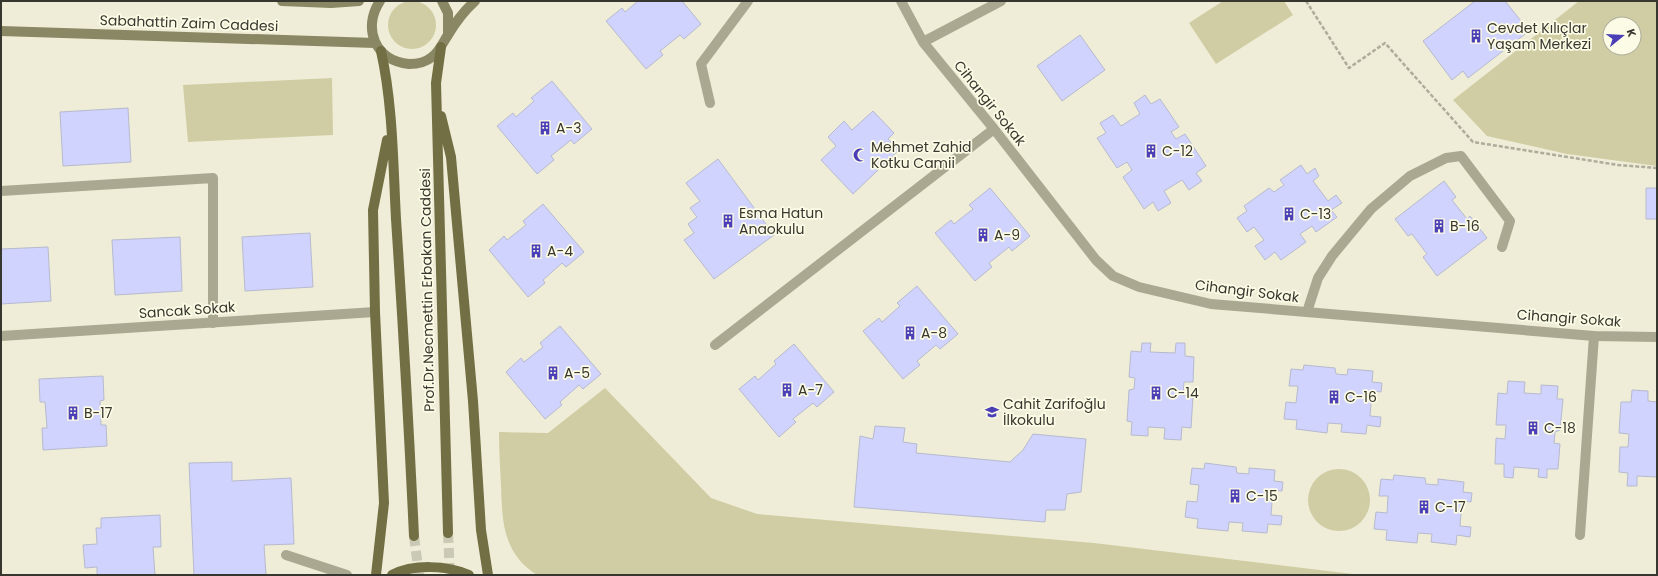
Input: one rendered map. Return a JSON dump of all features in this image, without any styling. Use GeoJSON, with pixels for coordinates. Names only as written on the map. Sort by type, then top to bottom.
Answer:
{"type":"FeatureCollection","features":[{"type":"Feature","properties":{"kind":"main road","name":"Sabahattin Zaim Caddesi"},"geometry":{"type":"LineString","coordinates":[[282,1],[331,3],[359,1]]}},
{"type":"Feature","properties":{"kind":"main road","name":"Prof.Dr.Necmettin Erbakan Caddesi"},"geometry":{"type":"LineString","coordinates":[[380,1],[374,9],[372,30],[385,72],[390,127],[404,330],[414,536]]}},
{"type":"Feature","properties":{"kind":"main road","name":"Prof.Dr.Necmettin Erbakan Caddesi"},"geometry":{"type":"LineString","coordinates":[[442,1],[448,13],[448,33]]}},
{"type":"Feature","properties":{"kind":"main road","name":"Prof.Dr.Necmettin Erbakan Caddesi"},"geometry":{"type":"LineString","coordinates":[[378,47],[395,61],[414,64],[432,57],[441,47],[448,33],[475,1]]}},
{"type":"Feature","properties":{"kind":"main road","name":"Sabahattin Zaim Caddesi"},"geometry":{"type":"LineString","coordinates":[[1,31],[378,47]]}},
{"type":"Feature","properties":{"kind":"main road","name":"Prof.Dr.Necmettin Erbakan Caddesi"},"geometry":{"type":"LineString","coordinates":[[441,47],[437,69],[436,97],[448,533]]}},
{"type":"Feature","properties":{"kind":"main road"},"geometry":{"type":"LineString","coordinates":[[436,97],[451,157],[473,401],[481,530],[488,575]]}},
{"type":"Feature","properties":{"kind":"main road"},"geometry":{"type":"LineString","coordinates":[[376,575],[384,503],[375,312],[373,210],[390,127]]}},
{"type":"Feature","properties":{"kind":"main road"},"geometry":{"type":"LineString","coordinates":[[392,575],[418,567],[423,567],[463,572],[468,575]]}},
{"type":"Feature","properties":{"kind":"street"},"geometry":{"type":"LineString","coordinates":[[710,103],[701,64],[748,1]]}},
{"type":"Feature","properties":{"kind":"street","name":"Cihangir Sokak"},"geometry":{"type":"LineString","coordinates":[[901,1],[923,42],[994,129],[1096,260],[1113,276],[1139,287],[1212,304],[1594,336],[1657,337]]}},
{"type":"Feature","properties":{"kind":"street"},"geometry":{"type":"LineString","coordinates":[[923,42],[1001,1]]}},
{"type":"Feature","properties":{"kind":"street"},"geometry":{"type":"LineString","coordinates":[[715,345],[994,129]]}},
{"type":"Feature","properties":{"kind":"street"},"geometry":{"type":"LineString","coordinates":[[1307,312],[1318,278],[1332,256],[1371,209],[1410,176],[1446,158],[1461,156],[1510,221],[1502,248]]}},
{"type":"Feature","properties":{"kind":"street"},"geometry":{"type":"LineString","coordinates":[[1,191],[213,178],[213,323]]}},
{"type":"Feature","properties":{"kind":"street","name":"Sancak Sokak"},"geometry":{"type":"LineString","coordinates":[[1,336],[375,312]]}},
{"type":"Feature","properties":{"kind":"street"},"geometry":{"type":"LineString","coordinates":[[1580,535],[1594,336]]}},
{"type":"Feature","properties":{"kind":"street"},"geometry":{"type":"LineString","coordinates":[[286,555],[347,575]]}},
{"type":"Feature","properties":{"kind":"path"},"geometry":{"type":"LineString","coordinates":[[1306,1],[1349,68],[1385,43],[1473,142],[1618,164],[1657,168]]}},
{"type":"Feature","properties":{"kind":"shaded area"},"geometry":{"type":"Polygon","coordinates":[[[407,1],[417,1],[426,5],[432,11],[436,20],[436,30],[432,39],[426,45],[417,49],[407,49],[398,45],[392,39],[388,30],[388,20],[392,11],[398,5],[407,1]]]}},
{"type":"Feature","properties":{"kind":"shaded area"},"geometry":{"type":"Polygon","coordinates":[[[1223,1],[1284,1],[1293,15],[1216,64],[1189,23],[1223,1]]]}},
{"type":"Feature","properties":{"kind":"shaded area"},"geometry":{"type":"Polygon","coordinates":[[[1579,1],[1657,1],[1657,166],[1567,154],[1487,136],[1453,100],[1579,1]]]}},
{"type":"Feature","properties":{"kind":"shaded area"},"geometry":{"type":"Polygon","coordinates":[[[332,78],[333,135],[188,142],[183,85],[332,78]]]}},
{"type":"Feature","properties":{"kind":"shaded area"},"geometry":{"type":"Polygon","coordinates":[[[605,388],[711,498],[757,514],[1094,543],[1361,575],[537,575],[526,567],[517,557],[507,536],[502,511],[499,432],[548,433],[605,388]]]}},
{"type":"Feature","properties":{"kind":"shaded area"},"geometry":{"type":"Polygon","coordinates":[[[1333,469],[1345,469],[1361,478],[1368,488],[1370,500],[1368,512],[1361,522],[1345,531],[1333,531],[1322,526],[1313,517],[1308,506],[1308,494],[1313,483],[1322,474],[1333,469]]]}},
{"type":"Feature","properties":{"kind":"building"},"geometry":{"type":"Polygon","coordinates":[[[638,1],[682,1],[701,24],[684,39],[680,35],[660,51],[663,55],[646,69],[606,21],[622,8],[625,12],[638,1]]]}},
{"type":"Feature","properties":{"kind":"building","name":"Cevdet Kılıçlar Yaşam Merkezi"},"geometry":{"type":"Polygon","coordinates":[[[1475,1],[1505,1],[1529,31],[1468,78],[1463,71],[1452,80],[1423,41],[1475,1]]]}},
{"type":"Feature","properties":{"kind":"building"},"geometry":{"type":"Polygon","coordinates":[[[1080,35],[1105,70],[1062,101],[1037,66],[1080,35]]]}},
{"type":"Feature","properties":{"kind":"building","name":"A-3"},"geometry":{"type":"Polygon","coordinates":[[[552,81],[592,129],[574,144],[571,140],[551,156],[554,160],[537,174],[497,126],[513,113],[516,117],[534,101],[531,98],[552,81]]]}},
{"type":"Feature","properties":{"kind":"building","name":"C-12"},"geometry":{"type":"Polygon","coordinates":[[[1145,95],[1151,104],[1160,99],[1179,127],[1171,132],[1176,139],[1185,134],[1206,166],[1196,173],[1202,181],[1189,190],[1182,180],[1164,191],[1171,203],[1158,211],[1153,202],[1144,209],[1123,177],[1132,170],[1127,162],[1117,168],[1097,138],[1106,133],[1100,123],[1113,115],[1121,126],[1140,114],[1134,103],[1145,95]]]}},
{"type":"Feature","properties":{"kind":"building"},"geometry":{"type":"Polygon","coordinates":[[[128,108],[131,162],[63,166],[60,112],[128,108]]]}},
{"type":"Feature","properties":{"kind":"building","name":"Mehmet Zahid Kotku Camii"},"geometry":{"type":"Polygon","coordinates":[[[873,111],[894,133],[888,139],[899,150],[853,194],[821,160],[836,146],[828,137],[844,121],[852,130],[873,111]]]}},
{"type":"Feature","properties":{"kind":"building","name":"Esma Hatun Anaokulu"},"geometry":{"type":"Polygon","coordinates":[[[718,159],[774,235],[714,279],[684,240],[694,233],[688,224],[697,217],[690,208],[700,201],[686,183],[718,159]]]}},
{"type":"Feature","properties":{"kind":"building","name":"C-13"},"geometry":{"type":"Polygon","coordinates":[[[1301,165],[1307,174],[1315,168],[1319,176],[1313,181],[1328,201],[1336,195],[1342,203],[1331,210],[1337,217],[1316,232],[1312,226],[1300,234],[1306,242],[1281,260],[1275,252],[1265,260],[1255,246],[1264,240],[1254,227],[1247,232],[1237,218],[1247,211],[1244,206],[1269,188],[1274,192],[1284,185],[1280,180],[1301,165]]]}},
{"type":"Feature","properties":{"kind":"building","name":"B-16"},"geometry":{"type":"Polygon","coordinates":[[[1444,181],[1456,197],[1452,200],[1467,219],[1470,216],[1487,238],[1437,276],[1423,257],[1427,254],[1412,234],[1408,236],[1395,219],[1444,181]]]}},
{"type":"Feature","properties":{"kind":"building","name":"A-9"},"geometry":{"type":"Polygon","coordinates":[[[990,188],[1030,236],[1012,251],[1009,247],[989,263],[992,267],[975,281],[935,233],[951,220],[954,224],[973,209],[969,205],[990,188]]]}},
{"type":"Feature","properties":{"kind":"building"},"geometry":{"type":"Polygon","coordinates":[[[1646,188],[1657,188],[1657,219],[1646,219],[1646,188]]]}},
{"type":"Feature","properties":{"kind":"building","name":"A-4"},"geometry":{"type":"Polygon","coordinates":[[[543,204],[584,252],[566,267],[562,263],[543,280],[545,283],[528,297],[489,250],[504,236],[507,240],[526,225],[523,221],[543,204]]]}},
{"type":"Feature","properties":{"kind":"building"},"geometry":{"type":"Polygon","coordinates":[[[310,233],[313,287],[245,291],[242,237],[310,233]]]}},
{"type":"Feature","properties":{"kind":"building"},"geometry":{"type":"Polygon","coordinates":[[[180,237],[182,291],[115,295],[112,240],[180,237]]]}},
{"type":"Feature","properties":{"kind":"building"},"geometry":{"type":"Polygon","coordinates":[[[48,247],[51,301],[1,304],[1,249],[48,247]]]}},
{"type":"Feature","properties":{"kind":"building","name":"A-8"},"geometry":{"type":"Polygon","coordinates":[[[917,286],[958,334],[940,349],[936,345],[917,361],[920,365],[903,379],[863,331],[879,318],[882,322],[900,306],[897,303],[917,286]]]}},
{"type":"Feature","properties":{"kind":"building","name":"A-5"},"geometry":{"type":"Polygon","coordinates":[[[560,326],[601,374],[583,389],[579,385],[560,402],[562,405],[545,419],[506,372],[521,358],[524,362],[543,347],[540,343],[560,326]]]}},
{"type":"Feature","properties":{"kind":"building","name":"C-14"},"geometry":{"type":"Polygon","coordinates":[[[1142,343],[1151,343],[1150,352],[1175,353],[1176,343],[1185,343],[1185,356],[1194,357],[1193,382],[1184,382],[1183,395],[1193,396],[1191,428],[1182,427],[1181,440],[1164,439],[1165,428],[1148,427],[1148,436],[1131,435],[1132,422],[1127,421],[1129,390],[1134,389],[1135,378],[1129,377],[1131,351],[1141,352],[1142,343]]]}},
{"type":"Feature","properties":{"kind":"building","name":"A-7"},"geometry":{"type":"Polygon","coordinates":[[[794,344],[834,392],[817,407],[813,403],[793,419],[796,422],[779,437],[739,389],[755,376],[758,380],[776,364],[774,361],[794,344]]]}},
{"type":"Feature","properties":{"kind":"building","name":"C-16"},"geometry":{"type":"Polygon","coordinates":[[[1304,365],[1335,368],[1336,374],[1347,375],[1348,369],[1373,371],[1372,382],[1382,383],[1381,392],[1372,391],[1370,416],[1381,417],[1380,427],[1367,425],[1366,434],[1341,432],[1342,424],[1328,423],[1327,433],[1296,429],[1297,420],[1284,419],[1286,402],[1296,403],[1298,386],[1289,386],[1291,369],[1303,370],[1304,365]]]}},
{"type":"Feature","properties":{"kind":"building","name":"B-17"},"geometry":{"type":"Polygon","coordinates":[[[103,376],[104,400],[100,401],[101,425],[106,425],[107,446],[43,450],[42,428],[47,428],[45,402],[40,402],[39,379],[103,376]]]}},
{"type":"Feature","properties":{"kind":"building","name":"C-18"},"geometry":{"type":"Polygon","coordinates":[[[1508,381],[1525,382],[1524,393],[1541,394],[1541,385],[1558,386],[1557,399],[1563,399],[1560,430],[1555,432],[1554,443],[1560,444],[1558,469],[1547,469],[1547,478],[1538,477],[1539,469],[1514,467],[1513,478],[1504,477],[1504,464],[1495,464],[1496,438],[1505,439],[1506,425],[1496,425],[1498,393],[1507,394],[1508,381]]]}},
{"type":"Feature","properties":{"kind":"building"},"geometry":{"type":"Polygon","coordinates":[[[1632,390],[1648,391],[1648,401],[1657,402],[1657,477],[1637,476],[1637,486],[1627,486],[1628,473],[1619,472],[1620,447],[1628,447],[1629,434],[1619,433],[1621,402],[1631,402],[1632,390]]]}},
{"type":"Feature","properties":{"kind":"building"},"geometry":{"type":"Polygon","coordinates":[[[875,426],[905,428],[903,442],[917,444],[916,453],[1010,462],[1023,450],[1033,434],[1086,439],[1081,492],[1067,494],[1065,510],[1046,510],[1045,522],[854,507],[860,436],[873,439],[875,426]]]}},
{"type":"Feature","properties":{"kind":"building"},"geometry":{"type":"Polygon","coordinates":[[[232,462],[232,481],[291,478],[294,544],[264,545],[266,575],[194,575],[189,463],[232,462]]]}},
{"type":"Feature","properties":{"kind":"building","name":"C-15"},"geometry":{"type":"Polygon","coordinates":[[[1205,463],[1236,467],[1237,473],[1249,474],[1249,468],[1275,470],[1274,481],[1283,482],[1282,491],[1273,490],[1271,515],[1282,516],[1281,525],[1268,524],[1267,533],[1242,531],[1243,523],[1229,522],[1228,531],[1197,528],[1198,519],[1185,517],[1187,501],[1197,502],[1199,485],[1190,484],[1192,468],[1204,469],[1205,463]]]}},
{"type":"Feature","properties":{"kind":"building","name":"C-17"},"geometry":{"type":"Polygon","coordinates":[[[1394,475],[1425,478],[1426,484],[1438,485],[1438,479],[1464,482],[1463,492],[1472,493],[1471,502],[1462,501],[1460,526],[1471,527],[1470,537],[1457,535],[1456,545],[1431,542],[1432,534],[1418,533],[1417,543],[1386,540],[1387,530],[1374,529],[1376,512],[1387,513],[1388,496],[1379,496],[1381,479],[1393,480],[1394,475]]]}},
{"type":"Feature","properties":{"kind":"building"},"geometry":{"type":"Polygon","coordinates":[[[160,515],[161,547],[153,547],[155,575],[97,575],[97,567],[85,568],[83,545],[97,544],[96,528],[101,528],[101,518],[160,515]]]}},
{"type":"Feature","properties":{"kind":"tunnel"},"geometry":{"type":"LineString","coordinates":[[448,533],[450,575]]}},
{"type":"Feature","properties":{"kind":"tunnel"},"geometry":{"type":"LineString","coordinates":[[414,536],[419,575]]}},
{"type":"Feature","properties":{"kind":"place","name":"Cevdet Kılıçlar Yaşam Merkezi"},"geometry":{"type":"Point","coordinates":[1476,36]}},
{"type":"Feature","properties":{"kind":"place","name":"A-3"},"geometry":{"type":"Point","coordinates":[545,128]}},
{"type":"Feature","properties":{"kind":"place","name":"C-12"},"geometry":{"type":"Point","coordinates":[1151,151]}},
{"type":"Feature","properties":{"kind":"place","name":"Mehmet Zahid Kotku Camii"},"geometry":{"type":"Point","coordinates":[860,155]}},
{"type":"Feature","properties":{"kind":"place","name":"C-13"},"geometry":{"type":"Point","coordinates":[1289,214]}},
{"type":"Feature","properties":{"kind":"place","name":"Esma Hatun Anaokulu"},"geometry":{"type":"Point","coordinates":[728,221]}},
{"type":"Feature","properties":{"kind":"place","name":"B-16"},"geometry":{"type":"Point","coordinates":[1439,226]}},
{"type":"Feature","properties":{"kind":"place","name":"A-9"},"geometry":{"type":"Point","coordinates":[983,235]}},
{"type":"Feature","properties":{"kind":"place","name":"A-4"},"geometry":{"type":"Point","coordinates":[536,251]}},
{"type":"Feature","properties":{"kind":"place","name":"A-8"},"geometry":{"type":"Point","coordinates":[910,333]}},
{"type":"Feature","properties":{"kind":"place","name":"A-5"},"geometry":{"type":"Point","coordinates":[553,373]}},
{"type":"Feature","properties":{"kind":"place","name":"A-7"},"geometry":{"type":"Point","coordinates":[787,390]}},
{"type":"Feature","properties":{"kind":"place","name":"C-14"},"geometry":{"type":"Point","coordinates":[1156,393]}},
{"type":"Feature","properties":{"kind":"place","name":"C-16"},"geometry":{"type":"Point","coordinates":[1334,397]}},
{"type":"Feature","properties":{"kind":"place","name":"Cahit Zarifoğlu İlkokulu"},"geometry":{"type":"Point","coordinates":[992,412]}},
{"type":"Feature","properties":{"kind":"place","name":"B-17"},"geometry":{"type":"Point","coordinates":[73,413]}},
{"type":"Feature","properties":{"kind":"place","name":"C-18"},"geometry":{"type":"Point","coordinates":[1533,428]}},
{"type":"Feature","properties":{"kind":"place","name":"C-15"},"geometry":{"type":"Point","coordinates":[1235,496]}},
{"type":"Feature","properties":{"kind":"place","name":"C-17"},"geometry":{"type":"Point","coordinates":[1424,507]}}]}
